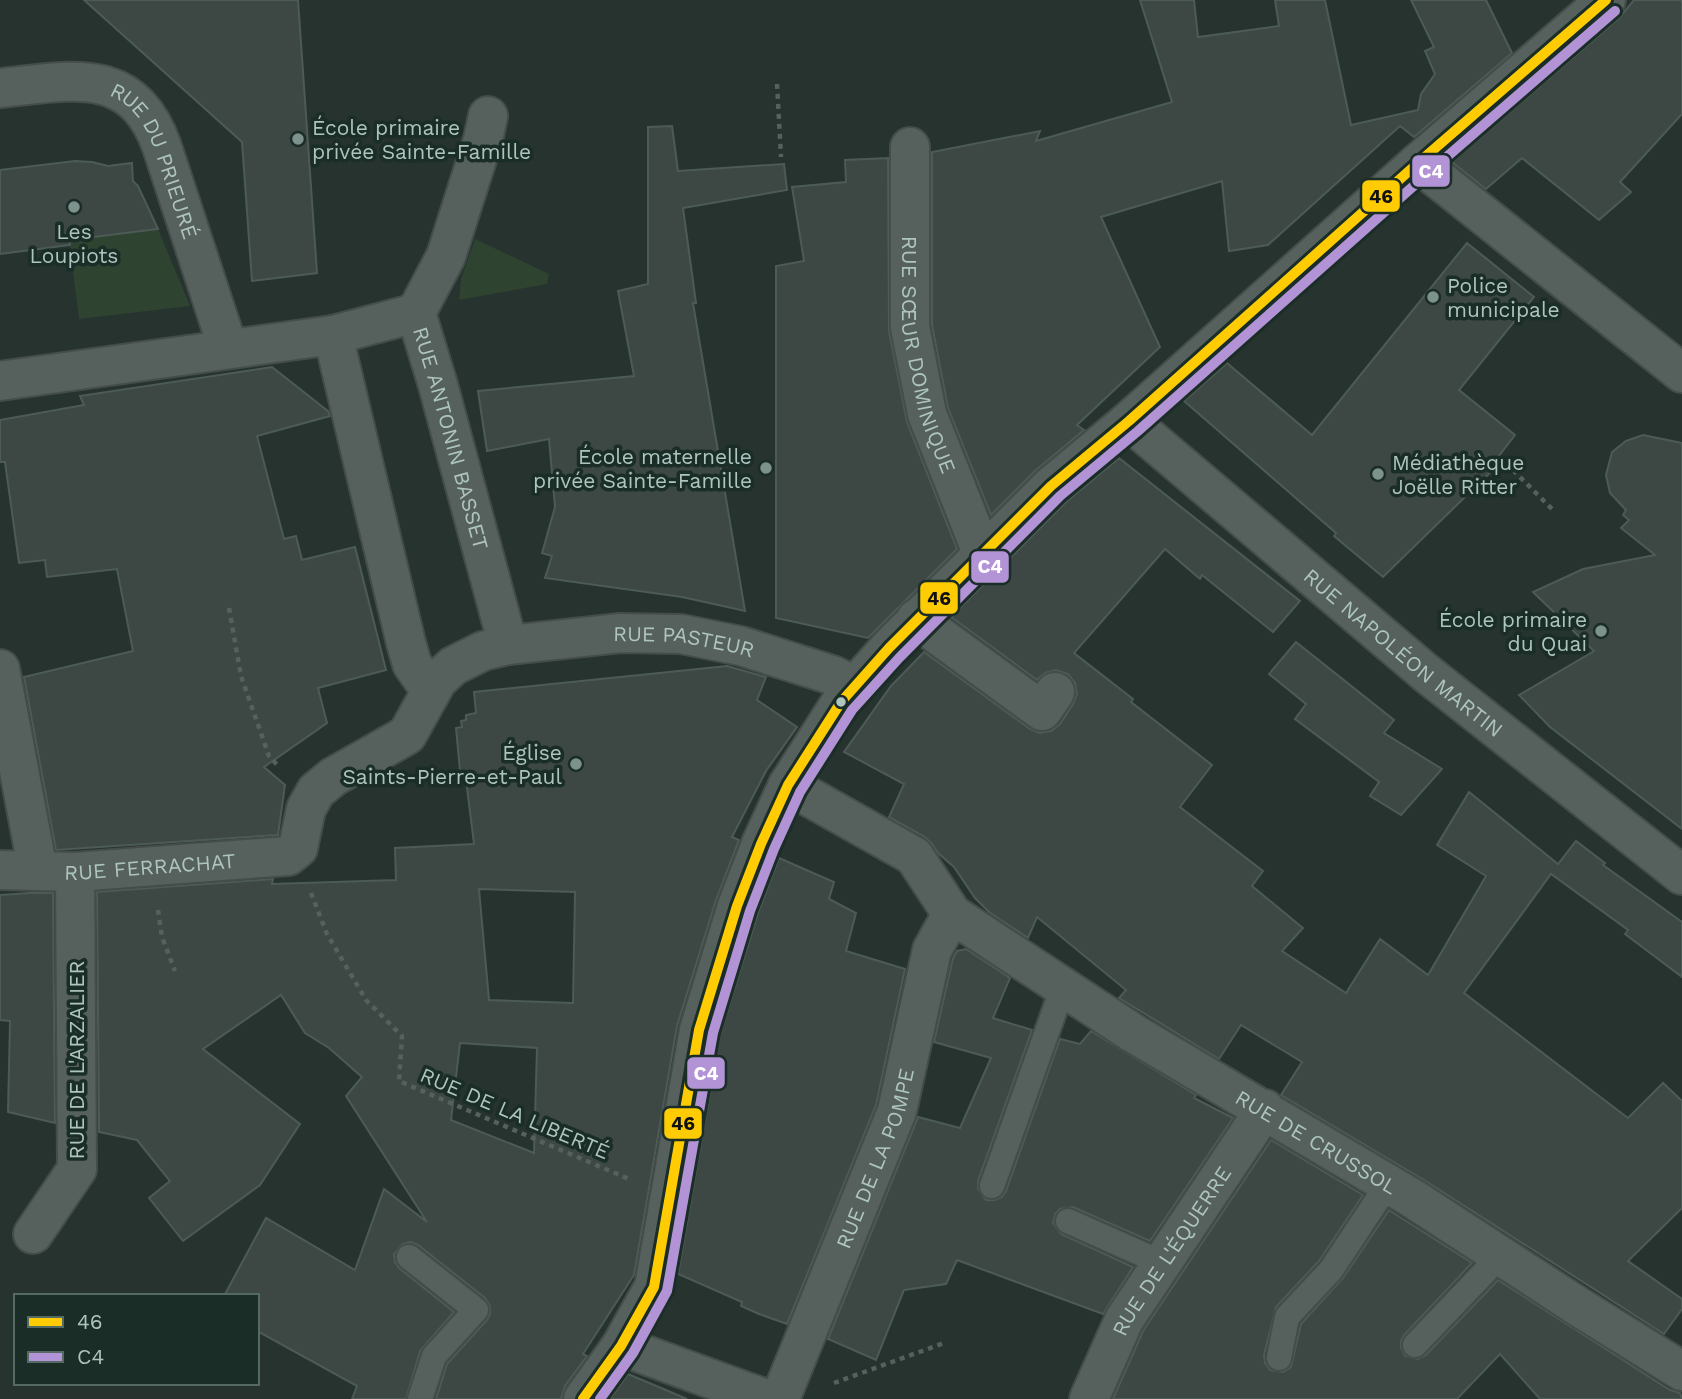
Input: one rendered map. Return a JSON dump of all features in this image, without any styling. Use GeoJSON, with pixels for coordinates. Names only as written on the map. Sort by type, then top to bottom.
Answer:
{"type":"FeatureCollection","features":[{"type":"Feature","properties":{"kind":"street"},"geometry":{"type":"LineString","coordinates":[[583,1399],[621,1346],[654,1287],[699,1030],[737,906],[788,785],[841,702],[916,619],[1051,486],[1129,421],[1418,163],[1606,0]]}},
{"type":"Feature","properties":{"kind":"street","name":"RUE DU PRIEURÉ"},"geometry":{"type":"LineString","coordinates":[[0,88],[90,83],[114,88],[136,101],[144,110],[162,147],[228,348]]}},
{"type":"Feature","properties":{"kind":"street"},"geometry":{"type":"LineString","coordinates":[[416,313],[446,256],[483,140],[488,116]]}},
{"type":"Feature","properties":{"kind":"street","name":"RUE SŒUR DOMINIQUE"},"geometry":{"type":"LineString","coordinates":[[910,147],[910,327],[927,414],[983,555]]}},
{"type":"Feature","properties":{"kind":"street"},"geometry":{"type":"LineString","coordinates":[[1418,163],[1682,373]]}},
{"type":"Feature","properties":{"kind":"street","name":"RUE ANTONIN BASSET"},"geometry":{"type":"LineString","coordinates":[[0,382],[333,335],[416,313],[508,645]]}},
{"type":"Feature","properties":{"kind":"street"},"geometry":{"type":"LineString","coordinates":[[333,335],[406,643],[412,664],[431,691]]}},
{"type":"Feature","properties":{"kind":"street","name":"RUE NAPOLÉON MARTIN"},"geometry":{"type":"LineString","coordinates":[[1129,421],[1426,673],[1682,875]]}},
{"type":"Feature","properties":{"kind":"street"},"geometry":{"type":"LineString","coordinates":[[916,619],[1042,711],[1055,692]]}},
{"type":"Feature","properties":{"kind":"street","name":"RUE PASTEUR"},"geometry":{"type":"LineString","coordinates":[[316,791],[333,777],[407,735],[431,691],[445,673],[464,659],[508,645],[620,633],[681,634],[741,646],[832,675],[855,686]]}},
{"type":"Feature","properties":{"kind":"street","name":"RUE DE L'ARZALIER"},"geometry":{"type":"LineString","coordinates":[[0,669],[56,872],[77,1169],[33,1234]]}},
{"type":"Feature","properties":{"kind":"street"},"geometry":{"type":"LineString","coordinates":[[788,785],[914,856],[952,914]]}},
{"type":"Feature","properties":{"kind":"street"},"geometry":{"type":"LineString","coordinates":[[298,848],[306,809],[316,791]]}},
{"type":"Feature","properties":{"kind":"street","name":"RUE FERRACHAT"},"geometry":{"type":"LineString","coordinates":[[0,870],[56,872],[278,859],[291,855],[298,848]]}},
{"type":"Feature","properties":{"kind":"street","name":"RUE DE CRUSSOL"},"geometry":{"type":"LineString","coordinates":[[952,914],[1133,1032],[1388,1184],[1682,1371]]}},
{"type":"Feature","properties":{"kind":"street","name":"RUE DE LA POMPE"},"geometry":{"type":"LineString","coordinates":[[780,1399],[897,1111],[932,950],[952,914]]}},
{"type":"Feature","properties":{"kind":"street","name":"RUE DE L'ÉQUERRE"},"geometry":{"type":"LineString","coordinates":[[1089,1399],[1124,1321],[1265,1109]]}},
{"type":"Feature","properties":{"kind":"street"},"geometry":{"type":"LineString","coordinates":[[621,1346],[766,1399]]}},
{"type":"Feature","properties":{"kind":"lane"},"geometry":{"type":"LineString","coordinates":[[992,1186],[1063,987]]}},
{"type":"Feature","properties":{"kind":"lane"},"geometry":{"type":"LineString","coordinates":[[1279,1358],[1287,1317],[1331,1270],[1388,1184]]}},
{"type":"Feature","properties":{"kind":"lane"},"geometry":{"type":"LineString","coordinates":[[1068,1221],[1162,1263]]}},
{"type":"Feature","properties":{"kind":"lane"},"geometry":{"type":"LineString","coordinates":[[1415,1345],[1500,1256]]}},
{"type":"Feature","properties":{"kind":"lane"},"geometry":{"type":"LineString","coordinates":[[409,1257],[476,1310],[434,1356],[420,1399]]}},
{"type":"Feature","properties":{"kind":"path"},"geometry":{"type":"LineString","coordinates":[[777,84],[781,157]]}},
{"type":"Feature","properties":{"kind":"path"},"geometry":{"type":"LineString","coordinates":[[1513,470],[1553,510]]}},
{"type":"Feature","properties":{"kind":"path"},"geometry":{"type":"LineString","coordinates":[[229,608],[241,677],[269,755],[289,777],[316,791]]}},
{"type":"Feature","properties":{"kind":"path","name":"RUE DE LA LIBERTÉ"},"geometry":{"type":"LineString","coordinates":[[298,848],[309,889],[327,934],[366,1000],[402,1036],[400,1081],[633,1181],[670,1193]]}},
{"type":"Feature","properties":{"kind":"path"},"geometry":{"type":"LineString","coordinates":[[151,867],[162,937],[175,971]]}},
{"type":"Feature","properties":{"kind":"path"},"geometry":{"type":"LineString","coordinates":[[829,1385],[944,1343]]}},
{"type":"Feature","properties":{"kind":"green space"},"geometry":{"type":"Polygon","coordinates":[[[158,229],[190,306],[79,319],[69,240],[158,229]]]}},
{"type":"Feature","properties":{"kind":"green space"},"geometry":{"type":"Polygon","coordinates":[[[475,239],[549,274],[547,284],[459,300],[461,279],[475,239]]]}},
{"type":"Feature","properties":{"kind":"building"},"geometry":{"type":"Polygon","coordinates":[[[84,0],[298,0],[317,273],[252,281],[242,142],[84,0]]]}},
{"type":"Feature","properties":{"kind":"building"},"geometry":{"type":"Polygon","coordinates":[[[1140,0],[1194,0],[1198,37],[1279,26],[1275,0],[1325,0],[1351,125],[1418,110],[1421,94],[1435,74],[1425,51],[1434,47],[1411,0],[1486,0],[1512,53],[1414,137],[1400,126],[1268,245],[1229,251],[1222,181],[1101,217],[1160,347],[1077,425],[1084,430],[1036,470],[991,515],[948,408],[932,325],[932,152],[1040,131],[1036,141],[1172,102],[1140,0]]]}},
{"type":"Feature","properties":{"kind":"building"},"geometry":{"type":"Polygon","coordinates":[[[1634,0],[1682,0],[1682,114],[1620,182],[1631,192],[1599,220],[1522,158],[1486,189],[1452,162],[1620,17],[1634,0]]]}},
{"type":"Feature","properties":{"kind":"building"},"geometry":{"type":"Polygon","coordinates":[[[672,126],[678,171],[784,164],[787,190],[683,208],[696,303],[693,303],[745,611],[682,597],[545,578],[552,556],[542,553],[555,507],[549,439],[487,451],[478,391],[634,376],[618,291],[648,284],[648,127],[672,126]]]}},
{"type":"Feature","properties":{"kind":"building"},"geometry":{"type":"Polygon","coordinates":[[[888,158],[889,331],[907,422],[957,549],[868,638],[776,618],[776,266],[804,261],[792,187],[846,182],[845,160],[888,158]]]}},
{"type":"Feature","properties":{"kind":"building","name":"Les Loupiots"},"geometry":{"type":"Polygon","coordinates":[[[75,161],[108,166],[132,163],[133,181],[138,186],[158,229],[69,240],[70,245],[0,254],[0,170],[75,161]]]}},
{"type":"Feature","properties":{"kind":"building","name":"Médiathèque Joëlle Ritter"},"geometry":{"type":"Polygon","coordinates":[[[1467,243],[1534,297],[1459,390],[1515,435],[1499,456],[1503,460],[1383,577],[1184,401],[1227,363],[1312,435],[1467,243]]]}},
{"type":"Feature","properties":{"kind":"building"},"geometry":{"type":"Polygon","coordinates":[[[272,367],[328,411],[330,416],[257,436],[284,539],[296,536],[302,560],[355,547],[386,670],[318,688],[327,723],[264,767],[285,785],[278,835],[56,850],[24,677],[133,651],[117,569],[47,577],[45,560],[19,563],[5,462],[0,462],[0,420],[84,405],[80,396],[272,367]]]}},
{"type":"Feature","properties":{"kind":"building","name":"École primaire du Quai"},"geometry":{"type":"Polygon","coordinates":[[[1643,435],[1682,443],[1682,829],[1550,727],[1519,695],[1594,651],[1533,592],[1583,569],[1655,555],[1621,528],[1629,520],[1623,515],[1626,510],[1610,493],[1606,475],[1612,452],[1626,441],[1643,435]]]}},
{"type":"Feature","properties":{"kind":"building"},"geometry":{"type":"Polygon","coordinates":[[[1119,458],[1300,601],[1273,632],[1202,575],[1200,579],[1165,549],[1074,653],[1133,699],[1131,702],[1212,765],[1180,807],[1263,871],[1252,886],[1303,928],[1282,951],[1346,993],[1380,939],[1428,975],[1486,876],[1437,845],[1469,792],[1558,864],[1576,841],[1605,863],[1603,865],[1682,922],[1682,977],[1625,934],[1628,930],[1551,874],[1464,993],[1628,1118],[1663,1083],[1682,1101],[1682,1208],[1628,1261],[1682,1299],[1682,1309],[1664,1334],[1424,1180],[1281,1095],[1302,1062],[1241,1025],[1219,1059],[1119,998],[1126,990],[1037,917],[1028,938],[989,912],[975,898],[954,867],[925,837],[889,817],[904,784],[844,752],[891,686],[924,652],[1030,729],[1039,733],[1051,731],[1060,724],[1077,694],[1075,683],[1068,674],[1056,670],[1045,673],[1037,680],[951,617],[1066,502],[1119,458]]]}},
{"type":"Feature","properties":{"kind":"building"},"geometry":{"type":"Polygon","coordinates":[[[1296,642],[1394,720],[1384,733],[1442,769],[1401,815],[1370,796],[1379,782],[1295,719],[1306,704],[1269,674],[1296,642]]]}},
{"type":"Feature","properties":{"kind":"building"},"geometry":{"type":"Polygon","coordinates":[[[727,666],[766,677],[757,700],[797,727],[766,771],[732,837],[739,840],[716,900],[677,1026],[634,1275],[583,1354],[587,1356],[565,1386],[561,1399],[436,1399],[447,1364],[487,1320],[490,1306],[485,1298],[418,1245],[410,1242],[403,1244],[394,1254],[395,1262],[454,1312],[420,1351],[406,1399],[352,1399],[357,1386],[259,1332],[259,1294],[225,1294],[266,1218],[355,1270],[384,1189],[427,1222],[346,1096],[362,1077],[329,1048],[305,1033],[281,995],[203,1049],[300,1124],[260,1185],[183,1241],[149,1198],[170,1181],[137,1140],[99,1132],[97,892],[273,879],[272,884],[396,880],[395,848],[474,844],[465,772],[460,771],[456,728],[462,727],[461,721],[466,720],[466,715],[476,713],[474,692],[727,666]],[[479,889],[489,1000],[573,1003],[575,892],[479,889]],[[460,1043],[451,1120],[534,1153],[537,1048],[460,1043]]]}},
{"type":"Feature","properties":{"kind":"building"},"geometry":{"type":"Polygon","coordinates":[[[779,858],[834,882],[829,899],[856,913],[846,951],[905,969],[876,1105],[787,1324],[741,1306],[742,1302],[678,1274],[720,1035],[758,913],[779,858]]]}},
{"type":"Feature","properties":{"kind":"building"},"geometry":{"type":"Polygon","coordinates":[[[53,893],[55,1123],[8,1112],[10,1021],[0,1020],[0,895],[53,893]]]}},
{"type":"Feature","properties":{"kind":"building"},"geometry":{"type":"Polygon","coordinates":[[[966,949],[1010,978],[993,1018],[1032,1030],[978,1181],[978,1189],[986,1200],[1002,1197],[1006,1191],[1060,1039],[1080,1044],[1091,1031],[1196,1095],[1194,1098],[1233,1118],[1150,1241],[1073,1207],[1060,1209],[1055,1214],[1053,1223],[1061,1234],[1133,1267],[1103,1314],[957,1260],[946,1284],[904,1290],[876,1360],[828,1339],[918,1117],[960,1128],[991,1058],[934,1042],[953,958],[957,951],[966,949]]]}},
{"type":"Feature","properties":{"kind":"building"},"geometry":{"type":"Polygon","coordinates":[[[1271,1140],[1363,1195],[1319,1261],[1276,1307],[1264,1355],[1270,1370],[1283,1372],[1291,1367],[1301,1324],[1343,1278],[1389,1210],[1472,1263],[1404,1335],[1401,1348],[1405,1356],[1418,1359],[1426,1355],[1498,1280],[1670,1390],[1680,1393],[1682,1399],[1540,1399],[1500,1354],[1457,1399],[1113,1399],[1143,1331],[1271,1140]]]}},
{"type":"Feature","properties":{"kind":"building"},"geometry":{"type":"Polygon","coordinates":[[[628,1374],[687,1399],[610,1399],[628,1374]]]}},
{"type":"Feature","properties":{"kind":"transit line","name":"46"},"geometry":{"type":"LineString","coordinates":[[583,1399],[621,1346],[654,1287],[699,1030],[737,906],[788,785],[841,702],[889,648],[1051,486],[1129,421],[1418,163],[1606,0]]}},
{"type":"Feature","properties":{"kind":"transit line","name":"C4"},"geometry":{"type":"LineString","coordinates":[[600,1399],[633,1353],[667,1291],[713,1033],[750,911],[800,792],[852,710],[899,658],[1060,496],[1138,431],[1615,11]]}},
{"type":"Feature","properties":{"kind":"place","name":"École primaire privée Sainte-Famille"},"geometry":{"type":"Point","coordinates":[298,139]}},
{"type":"Feature","properties":{"kind":"place","name":"Les Loupiots"},"geometry":{"type":"Point","coordinates":[74,207]}},
{"type":"Feature","properties":{"kind":"place","name":"Police municipale"},"geometry":{"type":"Point","coordinates":[1433,297]}},
{"type":"Feature","properties":{"kind":"place","name":"École maternelle privée Sainte-Famille"},"geometry":{"type":"Point","coordinates":[766,468]}},
{"type":"Feature","properties":{"kind":"place","name":"Médiathèque Joëlle Ritter"},"geometry":{"type":"Point","coordinates":[1378,474]}},
{"type":"Feature","properties":{"kind":"place","name":"École primaire du Quai"},"geometry":{"type":"Point","coordinates":[1601,631]}},
{"type":"Feature","properties":{"kind":"place","name":"Église Saints-Pierre-et-Paul"},"geometry":{"type":"Point","coordinates":[576,764]}}]}
